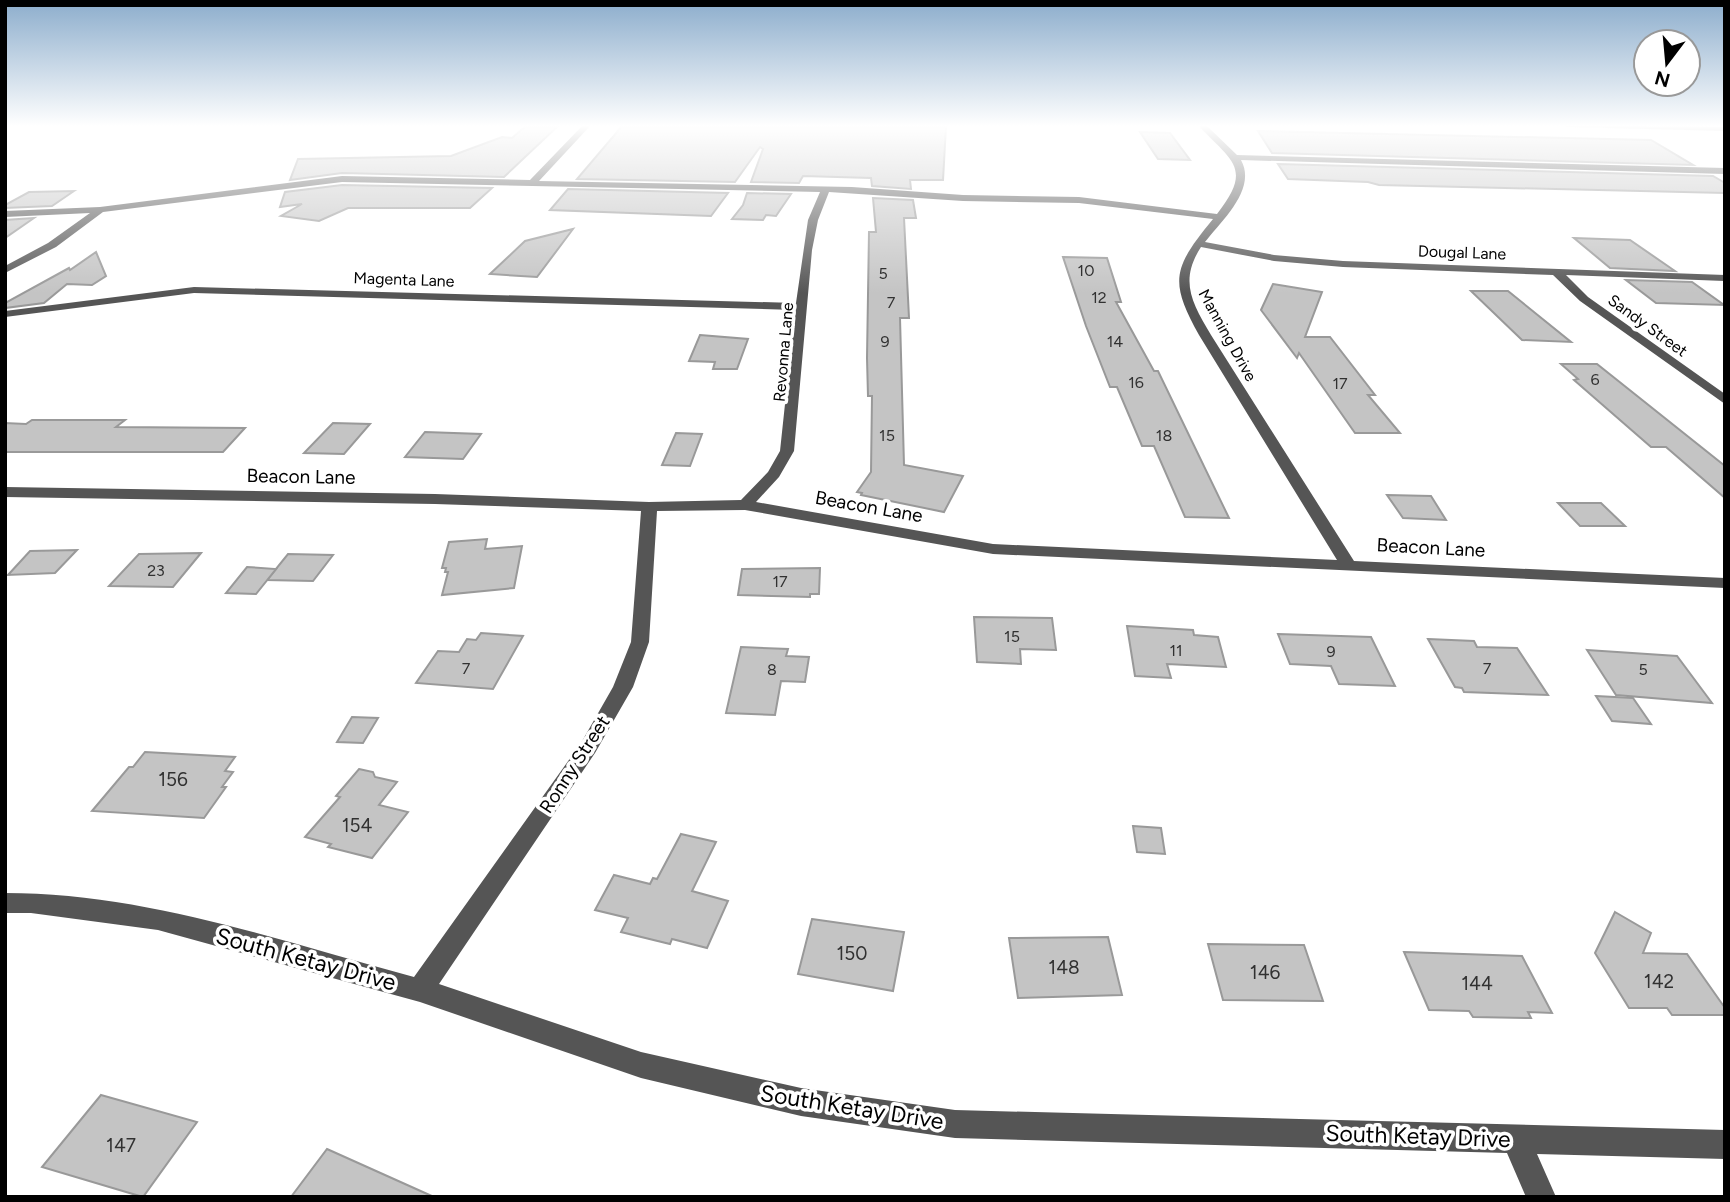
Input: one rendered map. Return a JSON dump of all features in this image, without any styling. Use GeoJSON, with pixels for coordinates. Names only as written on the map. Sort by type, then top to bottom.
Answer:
{"type":"FeatureCollection","features":[{"type":"Feature","properties":{"kind":"street"},"geometry":{"type":"LineString","coordinates":[[5,214],[100,210],[326,181]]}},
{"type":"Feature","properties":{"kind":"street"},"geometry":{"type":"LineString","coordinates":[[475,181],[1079,200],[1173,209],[1217,217]]}},
{"type":"Feature","properties":{"kind":"street","name":"Manning Drive"},"geometry":{"type":"LineString","coordinates":[[1241,181],[1185,266],[1182,281],[1204,331],[1348,564]]}},
{"type":"Feature","properties":{"kind":"street","name":"Revonna Lane"},"geometry":{"type":"LineString","coordinates":[[745,505],[774,474],[788,451],[807,250],[813,220],[825,190]]}},
{"type":"Feature","properties":{"kind":"street"},"geometry":{"type":"LineString","coordinates":[[5,270],[52,244],[100,210]]}},
{"type":"Feature","properties":{"kind":"street","name":"Dougal Lane"},"geometry":{"type":"LineString","coordinates":[[1200,244],[1252,255],[1316,262],[1725,278]]}},
{"type":"Feature","properties":{"kind":"street","name":"Sandy Street"},"geometry":{"type":"LineString","coordinates":[[1556,272],[1584,299],[1725,400]]}},
{"type":"Feature","properties":{"kind":"street","name":"Magenta Lane"},"geometry":{"type":"LineString","coordinates":[[5,314],[136,296],[206,290],[803,307]]}},
{"type":"Feature","properties":{"kind":"street","name":"Beacon Lane"},"geometry":{"type":"LineString","coordinates":[[5,492],[435,499],[649,507],[745,505],[993,549],[1725,583]]}},
{"type":"Feature","properties":{"kind":"street","name":"Ronny Street"},"geometry":{"type":"LineString","coordinates":[[420,990],[588,748],[623,687],[640,642],[649,507]]}},
{"type":"Feature","properties":{"kind":"street","name":"South Ketay Drive"},"geometry":{"type":"LineString","coordinates":[[5,903],[30,903],[158,919],[420,990],[641,1065],[801,1102],[943,1122],[1725,1145]]}},
{"type":"Feature","properties":{"kind":"street"},"geometry":{"type":"LineString","coordinates":[[1515,1139],[1541,1197]]}},
{"type":"Feature","properties":{"kind":"building"},"geometry":{"type":"Polygon","coordinates":[[[751,181],[800,181],[799,183],[751,181]]]}},
{"type":"Feature","properties":{"kind":"building"},"geometry":{"type":"Polygon","coordinates":[[[871,181],[910,181],[911,189],[872,186],[871,181]]]}},
{"type":"Feature","properties":{"kind":"building"},"geometry":{"type":"Polygon","coordinates":[[[1344,181],[1722,181],[1725,183],[1725,193],[1379,185],[1344,181]]]}},
{"type":"Feature","properties":{"kind":"building"},"geometry":{"type":"Polygon","coordinates":[[[342,185],[492,188],[470,208],[348,208],[319,221],[281,216],[302,204],[280,207],[285,192],[342,185]]]}},
{"type":"Feature","properties":{"kind":"building"},"geometry":{"type":"Polygon","coordinates":[[[568,189],[728,193],[711,216],[550,210],[568,189]]]}},
{"type":"Feature","properties":{"kind":"building"},"geometry":{"type":"Polygon","coordinates":[[[74,191],[52,206],[5,208],[5,205],[29,192],[74,191]]]}},
{"type":"Feature","properties":{"kind":"building"},"geometry":{"type":"Polygon","coordinates":[[[747,193],[791,194],[776,216],[766,215],[763,220],[732,219],[743,205],[747,193]]]}},
{"type":"Feature","properties":{"kind":"building"},"geometry":{"type":"Polygon","coordinates":[[[873,198],[913,200],[916,218],[904,218],[909,318],[900,318],[904,465],[963,476],[944,512],[857,492],[871,472],[872,396],[868,396],[867,358],[869,232],[876,232],[873,198]]]}},
{"type":"Feature","properties":{"kind":"building"},"geometry":{"type":"Polygon","coordinates":[[[34,218],[5,238],[5,220],[34,218]]]}},
{"type":"Feature","properties":{"kind":"building"},"geometry":{"type":"Polygon","coordinates":[[[573,229],[537,277],[490,274],[525,241],[573,229]]]}},
{"type":"Feature","properties":{"kind":"building"},"geometry":{"type":"Polygon","coordinates":[[[1574,238],[1630,240],[1675,271],[1610,268],[1574,238]]]}},
{"type":"Feature","properties":{"kind":"building"},"geometry":{"type":"Polygon","coordinates":[[[96,252],[106,276],[92,285],[67,284],[44,303],[5,308],[5,303],[69,268],[70,270],[96,252]]]}},
{"type":"Feature","properties":{"kind":"building"},"geometry":{"type":"Polygon","coordinates":[[[1063,257],[1107,258],[1121,302],[1116,302],[1154,371],[1158,371],[1229,518],[1185,517],[1154,446],[1142,446],[1117,387],[1110,387],[1063,257]]]}},
{"type":"Feature","properties":{"kind":"building"},"geometry":{"type":"Polygon","coordinates":[[[1626,280],[1692,282],[1724,305],[1656,303],[1626,280]]]}},
{"type":"Feature","properties":{"kind":"building"},"geometry":{"type":"Polygon","coordinates":[[[1273,284],[1322,292],[1305,337],[1330,337],[1375,395],[1368,395],[1400,433],[1355,433],[1299,353],[1297,358],[1261,310],[1273,284]]]}},
{"type":"Feature","properties":{"kind":"building"},"geometry":{"type":"Polygon","coordinates":[[[1471,291],[1508,291],[1571,342],[1522,340],[1471,291]]]}},
{"type":"Feature","properties":{"kind":"building"},"geometry":{"type":"Polygon","coordinates":[[[700,335],[748,339],[737,369],[713,369],[715,362],[689,361],[700,335]]]}},
{"type":"Feature","properties":{"kind":"building"},"geometry":{"type":"Polygon","coordinates":[[[1561,364],[1597,364],[1725,466],[1725,498],[1666,447],[1651,447],[1574,380],[1578,379],[1561,364]]]}},
{"type":"Feature","properties":{"kind":"building"},"geometry":{"type":"Polygon","coordinates":[[[32,420],[125,420],[116,427],[245,428],[223,452],[5,452],[5,423],[26,424],[32,420]]]}},
{"type":"Feature","properties":{"kind":"building"},"geometry":{"type":"Polygon","coordinates":[[[333,423],[370,424],[344,454],[304,453],[333,423]]]}},
{"type":"Feature","properties":{"kind":"building"},"geometry":{"type":"Polygon","coordinates":[[[425,432],[481,434],[463,459],[405,457],[425,432]]]}},
{"type":"Feature","properties":{"kind":"building"},"geometry":{"type":"Polygon","coordinates":[[[676,433],[702,434],[690,466],[662,465],[676,433]]]}},
{"type":"Feature","properties":{"kind":"building"},"geometry":{"type":"Polygon","coordinates":[[[1387,495],[1431,496],[1446,520],[1403,518],[1387,495]]]}},
{"type":"Feature","properties":{"kind":"building"},"geometry":{"type":"Polygon","coordinates":[[[1558,503],[1601,503],[1625,526],[1580,526],[1558,503]]]}},
{"type":"Feature","properties":{"kind":"building"},"geometry":{"type":"Polygon","coordinates":[[[487,539],[485,549],[522,546],[514,588],[442,595],[448,572],[445,572],[446,568],[442,568],[449,542],[487,539]]]}},
{"type":"Feature","properties":{"kind":"building"},"geometry":{"type":"Polygon","coordinates":[[[77,550],[55,573],[8,575],[30,551],[77,550]]]}},
{"type":"Feature","properties":{"kind":"building"},"geometry":{"type":"Polygon","coordinates":[[[201,553],[173,587],[109,586],[139,554],[201,553]]]}},
{"type":"Feature","properties":{"kind":"building"},"geometry":{"type":"Polygon","coordinates":[[[288,554],[333,555],[313,581],[267,580],[288,554]]]}},
{"type":"Feature","properties":{"kind":"building"},"geometry":{"type":"Polygon","coordinates":[[[247,567],[276,569],[256,594],[226,593],[247,567]]]}},
{"type":"Feature","properties":{"kind":"building"},"geometry":{"type":"Polygon","coordinates":[[[820,568],[819,594],[810,594],[810,597],[738,595],[742,569],[820,568]]]}},
{"type":"Feature","properties":{"kind":"building"},"geometry":{"type":"Polygon","coordinates":[[[974,617],[1052,618],[1056,650],[1020,649],[1021,664],[977,662],[974,617]]]}},
{"type":"Feature","properties":{"kind":"building"},"geometry":{"type":"Polygon","coordinates":[[[1127,626],[1193,630],[1194,635],[1218,637],[1226,667],[1167,664],[1171,678],[1135,676],[1127,626]]]}},
{"type":"Feature","properties":{"kind":"building"},"geometry":{"type":"Polygon","coordinates":[[[481,633],[523,636],[493,689],[416,683],[438,651],[459,652],[467,639],[476,640],[481,633]]]}},
{"type":"Feature","properties":{"kind":"building"},"geometry":{"type":"Polygon","coordinates":[[[1278,634],[1371,637],[1395,686],[1339,684],[1331,666],[1290,664],[1278,634]]]}},
{"type":"Feature","properties":{"kind":"building"},"geometry":{"type":"Polygon","coordinates":[[[1428,639],[1474,641],[1477,647],[1517,648],[1548,695],[1464,692],[1462,688],[1455,687],[1428,639]]]}},
{"type":"Feature","properties":{"kind":"building"},"geometry":{"type":"Polygon","coordinates":[[[741,647],[788,649],[786,656],[809,657],[805,682],[781,681],[775,715],[726,713],[741,647]]]}},
{"type":"Feature","properties":{"kind":"building"},"geometry":{"type":"Polygon","coordinates":[[[1587,650],[1677,656],[1712,703],[1616,695],[1587,650]]]}},
{"type":"Feature","properties":{"kind":"building"},"geometry":{"type":"Polygon","coordinates":[[[1596,696],[1633,698],[1651,724],[1612,721],[1596,696]]]}},
{"type":"Feature","properties":{"kind":"building"},"geometry":{"type":"Polygon","coordinates":[[[352,717],[378,718],[363,743],[337,742],[352,717]]]}},
{"type":"Feature","properties":{"kind":"building"},"geometry":{"type":"Polygon","coordinates":[[[145,752],[235,757],[225,771],[233,772],[204,818],[92,811],[145,752]]]}},
{"type":"Feature","properties":{"kind":"building"},"geometry":{"type":"Polygon","coordinates":[[[359,769],[373,772],[375,777],[397,782],[379,805],[408,812],[372,858],[328,847],[331,844],[305,837],[340,797],[336,796],[359,769]]]}},
{"type":"Feature","properties":{"kind":"building"},"geometry":{"type":"Polygon","coordinates":[[[1133,826],[1161,828],[1165,854],[1137,852],[1133,826]]]}},
{"type":"Feature","properties":{"kind":"building"},"geometry":{"type":"Polygon","coordinates":[[[681,834],[716,842],[692,891],[728,901],[707,948],[672,939],[670,944],[621,932],[628,918],[595,910],[614,875],[650,884],[653,878],[657,879],[681,834]]]}},
{"type":"Feature","properties":{"kind":"building"},"geometry":{"type":"Polygon","coordinates":[[[1615,912],[1651,933],[1643,953],[1687,954],[1725,1008],[1725,1015],[1672,1015],[1667,1008],[1629,1008],[1595,953],[1615,912]]]}},
{"type":"Feature","properties":{"kind":"building"},"geometry":{"type":"Polygon","coordinates":[[[812,919],[904,932],[893,991],[798,974],[812,919]]]}},
{"type":"Feature","properties":{"kind":"building"},"geometry":{"type":"Polygon","coordinates":[[[1108,937],[1122,995],[1018,998],[1009,938],[1108,937]]]}},
{"type":"Feature","properties":{"kind":"building"},"geometry":{"type":"Polygon","coordinates":[[[1208,944],[1304,945],[1323,1001],[1223,1000],[1208,944]]]}},
{"type":"Feature","properties":{"kind":"building"},"geometry":{"type":"Polygon","coordinates":[[[1404,952],[1522,956],[1552,1013],[1528,1012],[1531,1018],[1473,1017],[1469,1011],[1429,1010],[1404,952]]]}},
{"type":"Feature","properties":{"kind":"building"},"geometry":{"type":"Polygon","coordinates":[[[101,1095],[197,1122],[143,1197],[42,1167],[101,1095]]]}},
{"type":"Feature","properties":{"kind":"building"},"geometry":{"type":"Polygon","coordinates":[[[327,1149],[434,1197],[291,1197],[327,1149]]]}}]}
